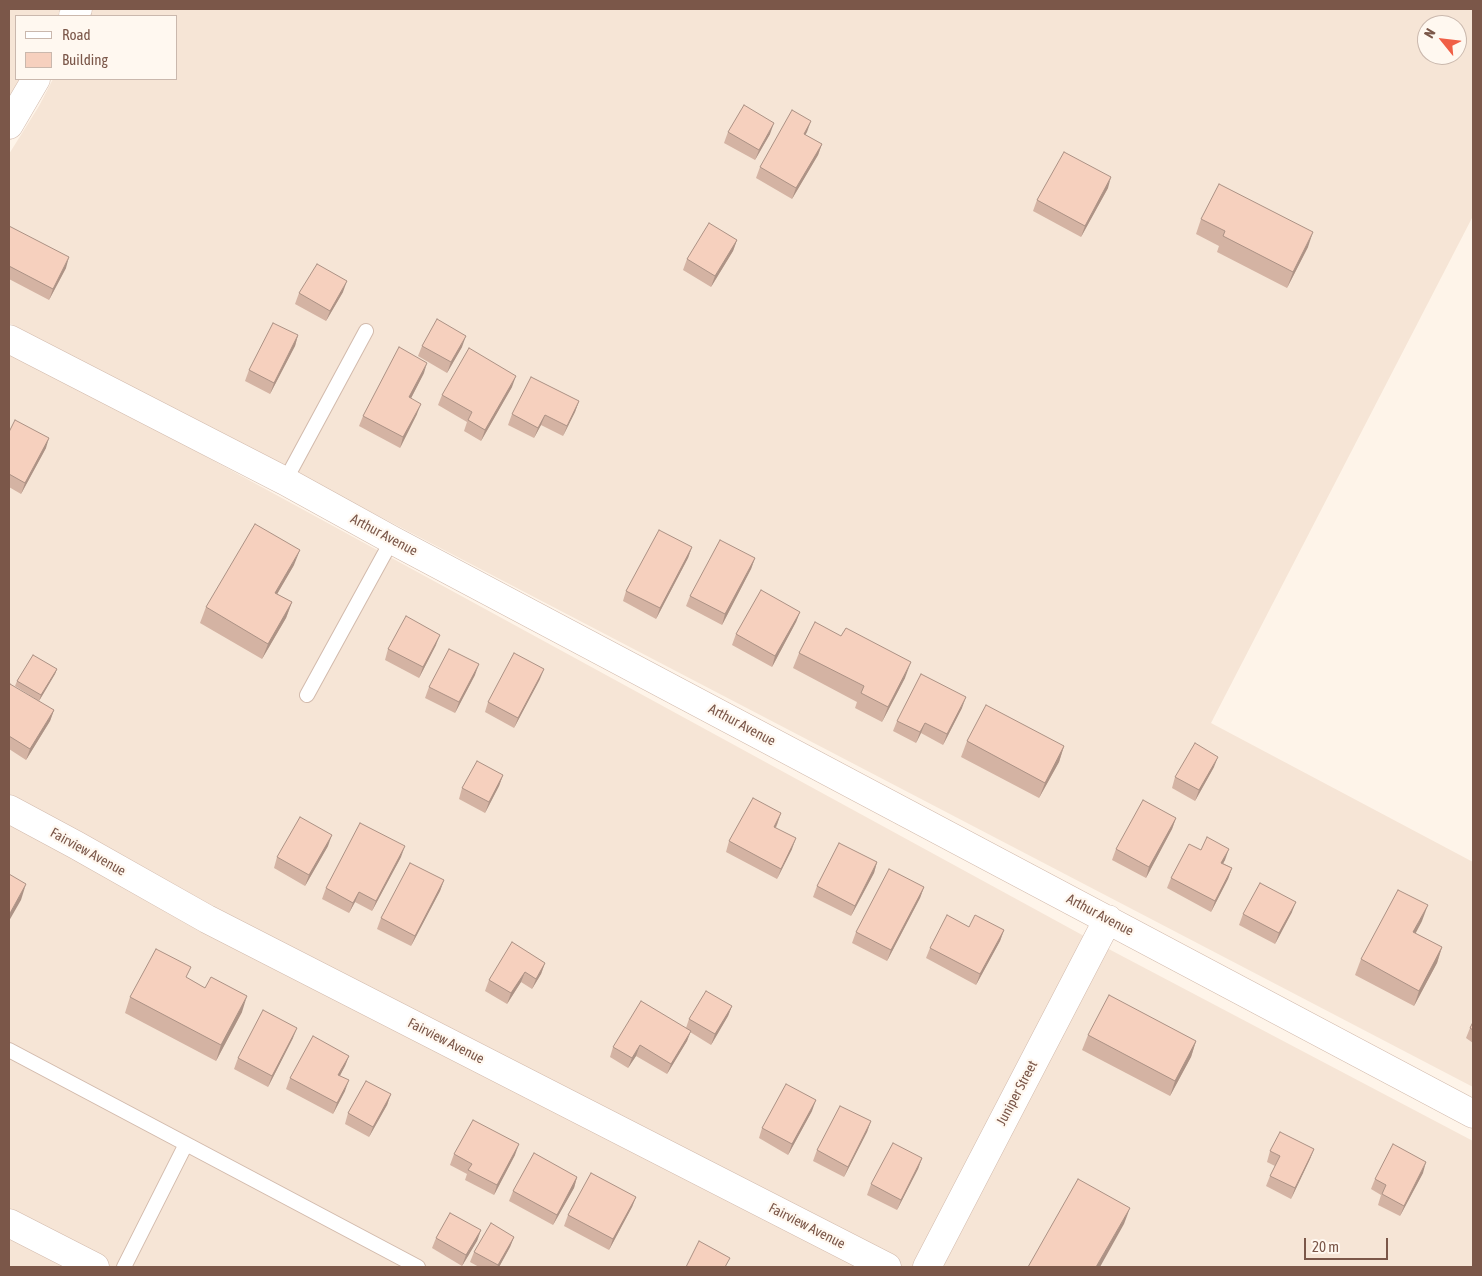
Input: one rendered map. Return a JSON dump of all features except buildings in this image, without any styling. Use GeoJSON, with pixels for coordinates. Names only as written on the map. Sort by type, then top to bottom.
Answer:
{"type":"FeatureCollection","features":[{"type":"Feature","properties":{"kind":"street"},"geometry":{"type":"LineString","coordinates":[[9,125],[35,80]]}},
{"type":"Feature","properties":{"kind":"street","name":"Arthur Avenue"},"geometry":{"type":"LineString","coordinates":[[9,340],[285,481],[392,540],[1473,1114]]}},
{"type":"Feature","properties":{"kind":"street","name":"Fairview Avenue"},"geometry":{"type":"LineString","coordinates":[[9,809],[207,919],[887,1267]]}},
{"type":"Feature","properties":{"kind":"street","name":"Juniper Street"},"geometry":{"type":"LineString","coordinates":[[926,1267],[1108,919]]}},
{"type":"Feature","properties":{"kind":"street"},"geometry":{"type":"LineString","coordinates":[[9,1223],[95,1267]]}},
{"type":"Feature","properties":{"kind":"lane"},"geometry":{"type":"LineString","coordinates":[[285,481],[366,331]]}},
{"type":"Feature","properties":{"kind":"lane"},"geometry":{"type":"LineString","coordinates":[[307,695],[392,540]]}},
{"type":"Feature","properties":{"kind":"lane"},"geometry":{"type":"LineString","coordinates":[[9,1050],[418,1267]]}},
{"type":"Feature","properties":{"kind":"lane"},"geometry":{"type":"LineString","coordinates":[[124,1267],[186,1144]]}},
{"type":"Feature","properties":{"kind":"shaded area"},"geometry":{"type":"Polygon","coordinates":[[[9,9],[64,9],[60,15],[15,15],[15,80],[22,80],[9,104],[9,9]]]}},
{"type":"Feature","properties":{"kind":"shaded area"},"geometry":{"type":"Polygon","coordinates":[[[90,9],[1473,9],[1473,216],[1211,723],[1473,862],[1473,1087],[9,323],[9,154],[39,106],[52,80],[178,80],[178,15],[87,15],[90,9]]]}},
{"type":"Feature","properties":{"kind":"shaded area"},"geometry":{"type":"Polygon","coordinates":[[[9,349],[1084,936],[1473,1141],[1473,1267],[9,1267],[9,349]]]}}]}
